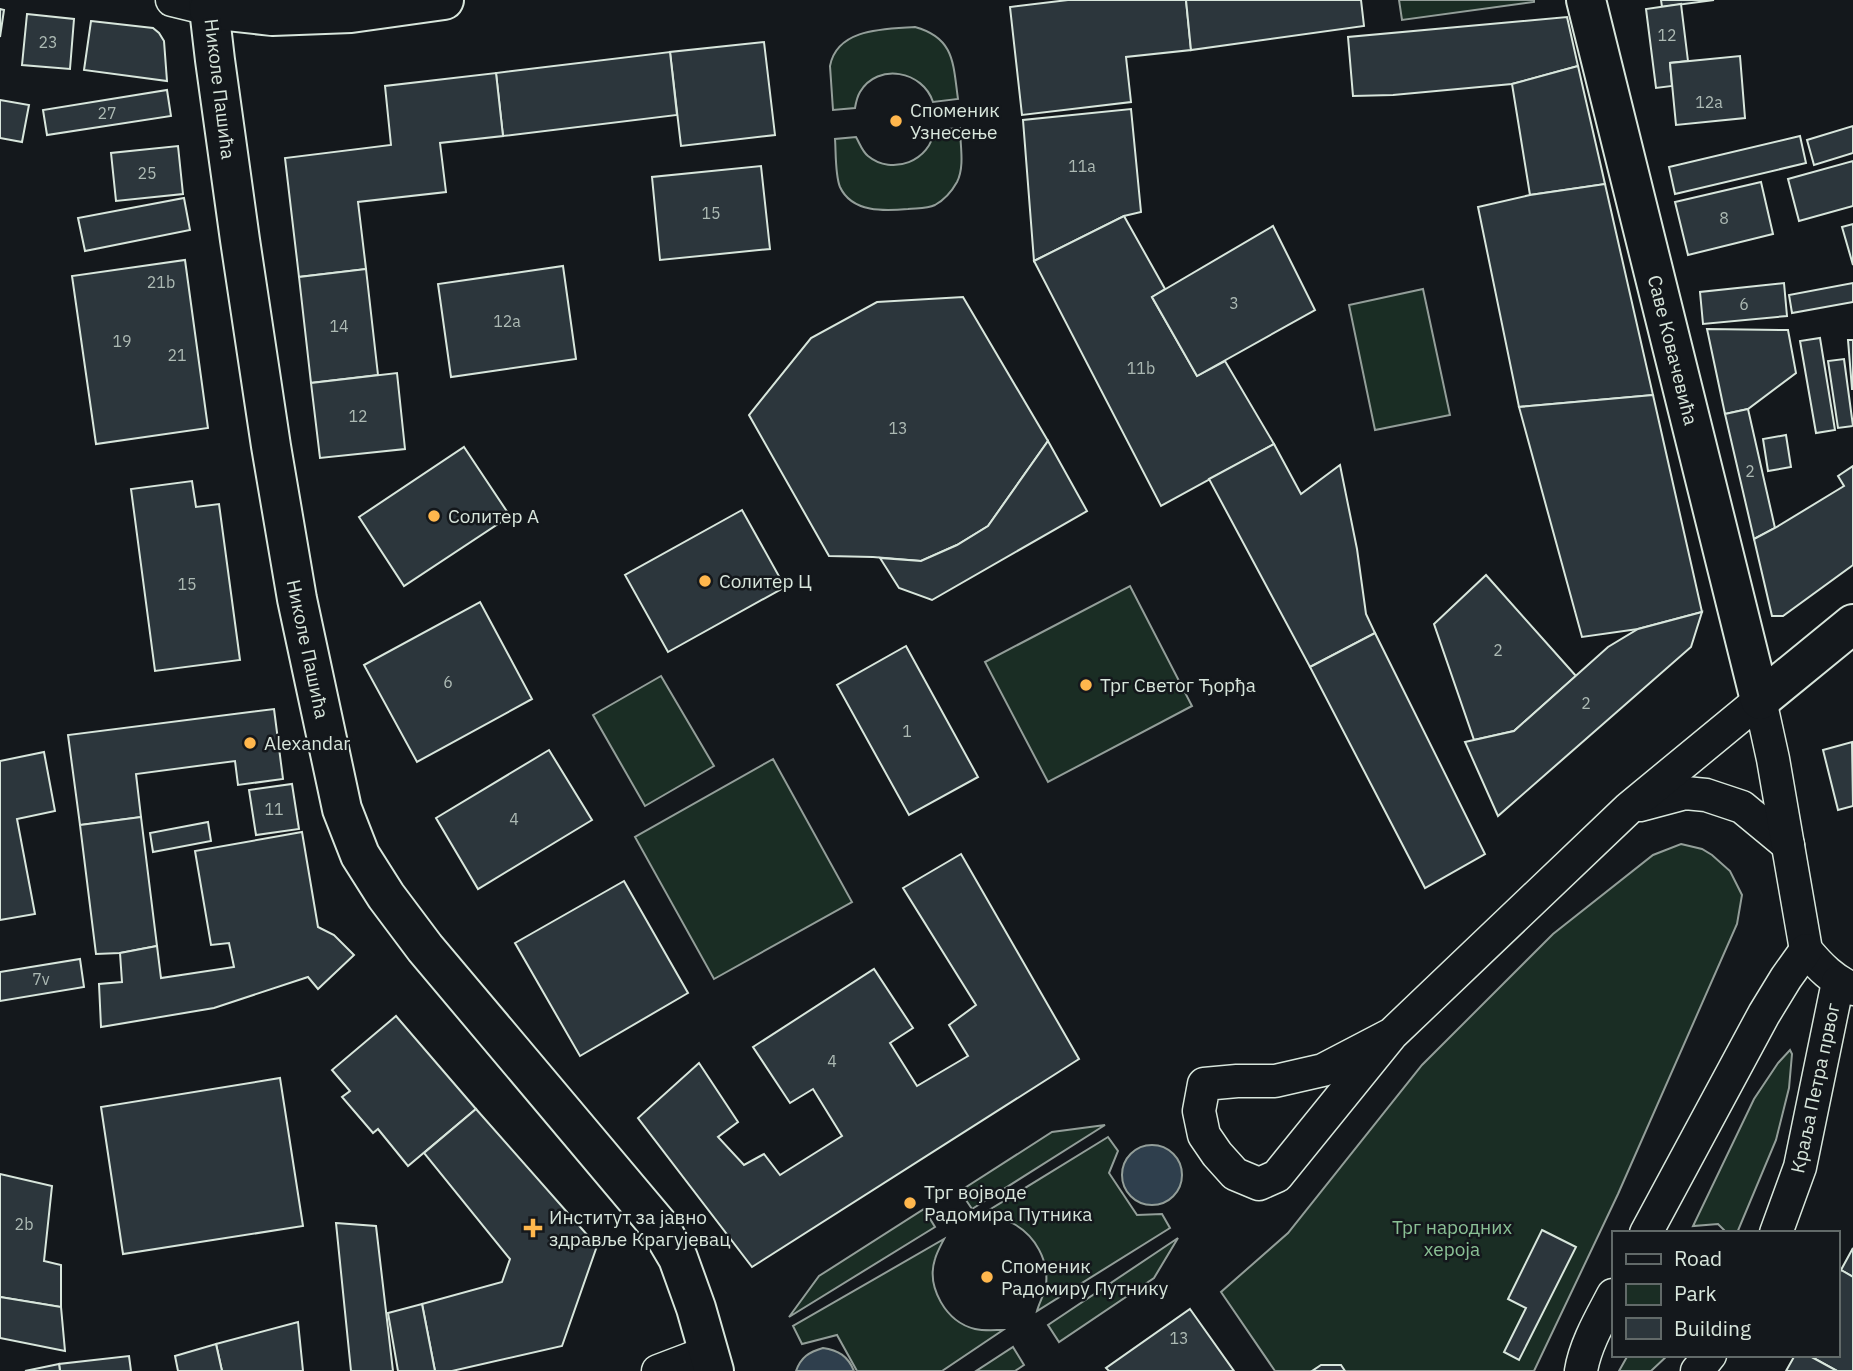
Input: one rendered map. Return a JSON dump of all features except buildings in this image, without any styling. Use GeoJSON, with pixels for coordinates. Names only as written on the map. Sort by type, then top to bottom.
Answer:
{"type":"FeatureCollection","features":[{"type":"Feature","properties":{"kind":"street"},"geometry":{"type":"LineString","coordinates":[[172,0],[272,16],[351,13],[444,0]]}},
{"type":"Feature","properties":{"kind":"street","name":"Саве Ковачевића"},"geometry":{"type":"LineString","coordinates":[[1586,0],[1760,700]]}},
{"type":"Feature","properties":{"kind":"street","name":"Николе Пашића"},"geometry":{"type":"LineString","coordinates":[[209,4],[271,446],[297,598],[342,809],[360,855],[386,896],[425,948],[659,1226],[678,1258],[711,1361]]}},
{"type":"Feature","properties":{"kind":"street"},"geometry":{"type":"LineString","coordinates":[[1392,1034],[1323,1070],[1275,1081],[1204,1084],[1199,1111],[1205,1135],[1235,1174],[1259,1184],[1277,1176],[1392,1034],[1629,808],[1853,624]]}},
{"type":"Feature","properties":{"kind":"street"},"geometry":{"type":"LineString","coordinates":[[1760,700],[1806,950],[1819,966],[1845,985]]}},
{"type":"Feature","properties":{"kind":"street"},"geometry":{"type":"LineString","coordinates":[[1629,808],[1685,793],[1706,795],[1742,807],[1788,845]]}},
{"type":"Feature","properties":{"kind":"street"},"geometry":{"type":"LineString","coordinates":[[1647,1231],[1764,1014],[1806,950]]}},
{"type":"Feature","properties":{"kind":"street","name":"Краља Петра првог"},"geometry":{"type":"LineString","coordinates":[[1777,1231],[1800,1167],[1824,1043],[1845,985]]}},
{"type":"Feature","properties":{"kind":"street"},"geometry":{"type":"LineString","coordinates":[[1581,1371],[1592,1339],[1612,1297]]}},
{"type":"Feature","properties":{"kind":"street"},"geometry":{"type":"LineString","coordinates":[[1697,1371],[1708,1357]]}},
{"type":"Feature","properties":{"kind":"street"},"geometry":{"type":"LineString","coordinates":[[658,1371],[711,1361]]}},
{"type":"Feature","properties":{"kind":"green space"},"geometry":{"type":"Polygon","coordinates":[[[1399,0],[1534,0],[1534,2],[1402,20],[1399,0]]]}},
{"type":"Feature","properties":{"kind":"green space"},"geometry":{"type":"Polygon","coordinates":[[[915,27],[938,38],[945,45],[953,64],[958,99],[933,102],[920,83],[900,74],[888,74],[868,83],[859,94],[855,108],[833,110],[830,66],[834,53],[842,44],[864,33],[915,27]]]}},
{"type":"Feature","properties":{"kind":"green space"},"geometry":{"type":"Polygon","coordinates":[[[960,128],[959,176],[950,192],[935,205],[880,210],[852,202],[840,187],[836,170],[835,139],[856,137],[868,156],[888,165],[899,165],[918,157],[926,150],[934,130],[960,128]]]}},
{"type":"Feature","properties":{"kind":"green space"},"geometry":{"type":"Polygon","coordinates":[[[1423,289],[1450,415],[1375,430],[1349,305],[1423,289]]]}},
{"type":"Feature","properties":{"kind":"green space"},"geometry":{"type":"Polygon","coordinates":[[[1130,586],[1192,706],[1048,782],[985,662],[1130,586]]]}},
{"type":"Feature","properties":{"kind":"green space"},"geometry":{"type":"Polygon","coordinates":[[[661,676],[714,766],[645,806],[593,715],[661,676]]]}},
{"type":"Feature","properties":{"kind":"green space"},"geometry":{"type":"Polygon","coordinates":[[[773,759],[852,902],[714,979],[635,837],[773,759]]]}},
{"type":"Feature","properties":{"kind":"green space","name":"Трг народних хероја"},"geometry":{"type":"Polygon","coordinates":[[[1681,844],[1702,849],[1730,871],[1742,895],[1737,924],[1618,1194],[1534,1371],[1275,1371],[1221,1292],[1288,1233],[1422,1065],[1553,934],[1653,855],[1681,844]]]}},
{"type":"Feature","properties":{"kind":"green space"},"geometry":{"type":"Polygon","coordinates":[[[1790,1050],[1792,1054],[1789,1088],[1776,1140],[1738,1231],[1725,1231],[1718,1224],[1693,1226],[1754,1099],[1790,1050]]]}},
{"type":"Feature","properties":{"kind":"green space"},"geometry":{"type":"Polygon","coordinates":[[[1105,1125],[972,1209],[960,1191],[1052,1132],[1105,1125]]]}},
{"type":"Feature","properties":{"kind":"green space"},"geometry":{"type":"Polygon","coordinates":[[[1108,1137],[1118,1151],[1109,1173],[1137,1215],[1162,1214],[1170,1228],[1037,1311],[1046,1276],[1043,1258],[1034,1242],[1022,1229],[1010,1222],[996,1218],[976,1218],[1108,1137]]]}},
{"type":"Feature","properties":{"kind":"green space"},"geometry":{"type":"Polygon","coordinates":[[[924,1209],[935,1227],[789,1317],[819,1276],[924,1209]]]}},
{"type":"Feature","properties":{"kind":"green space"},"geometry":{"type":"Polygon","coordinates":[[[1178,1238],[1154,1278],[1059,1342],[1048,1325],[1178,1238]]]}},
{"type":"Feature","properties":{"kind":"green space"},"geometry":{"type":"Polygon","coordinates":[[[944,1239],[933,1270],[933,1281],[941,1302],[955,1319],[965,1325],[978,1330],[1003,1330],[942,1371],[857,1371],[837,1335],[802,1344],[793,1326],[944,1239]]]}},
{"type":"Feature","properties":{"kind":"green space"},"geometry":{"type":"Polygon","coordinates":[[[1013,1347],[1024,1365],[1015,1371],[976,1371],[1013,1347]]]}},
{"type":"Feature","properties":{"kind":"green space"},"geometry":{"type":"Polygon","coordinates":[[[1627,1357],[1666,1357],[1651,1371],[1619,1371],[1627,1357]]]}},
{"type":"Feature","properties":{"kind":"water"},"geometry":{"type":"Polygon","coordinates":[[[1152,1145],[1173,1154],[1182,1175],[1173,1196],[1152,1205],[1131,1196],[1122,1175],[1131,1154],[1152,1145]]]}},
{"type":"Feature","properties":{"kind":"water"},"geometry":{"type":"Polygon","coordinates":[[[823,1348],[842,1355],[854,1371],[796,1371],[806,1356],[823,1348]]]}},
{"type":"Feature","properties":{"kind":"place","name":"Споменик Узнесење"},"geometry":{"type":"Point","coordinates":[896,121]}},
{"type":"Feature","properties":{"kind":"place","name":"Солитер А"},"geometry":{"type":"Point","coordinates":[434,516]}},
{"type":"Feature","properties":{"kind":"place","name":"Солитер Ц"},"geometry":{"type":"Point","coordinates":[705,581]}},
{"type":"Feature","properties":{"kind":"place","name":"Трг Светог Ђорђа"},"geometry":{"type":"Point","coordinates":[1086,685]}},
{"type":"Feature","properties":{"kind":"place","name":"Alexandar"},"geometry":{"type":"Point","coordinates":[250,743]}},
{"type":"Feature","properties":{"kind":"place","name":"Трг војводе Радомира Путника"},"geometry":{"type":"Point","coordinates":[910,1203]}},
{"type":"Feature","properties":{"kind":"place","name":"Институт за јавно здравље Крагујевац"},"geometry":{"type":"Point","coordinates":[533,1228]}},
{"type":"Feature","properties":{"kind":"place","name":"Споменик Радомиру Путнику"},"geometry":{"type":"Point","coordinates":[987,1277]}}]}
